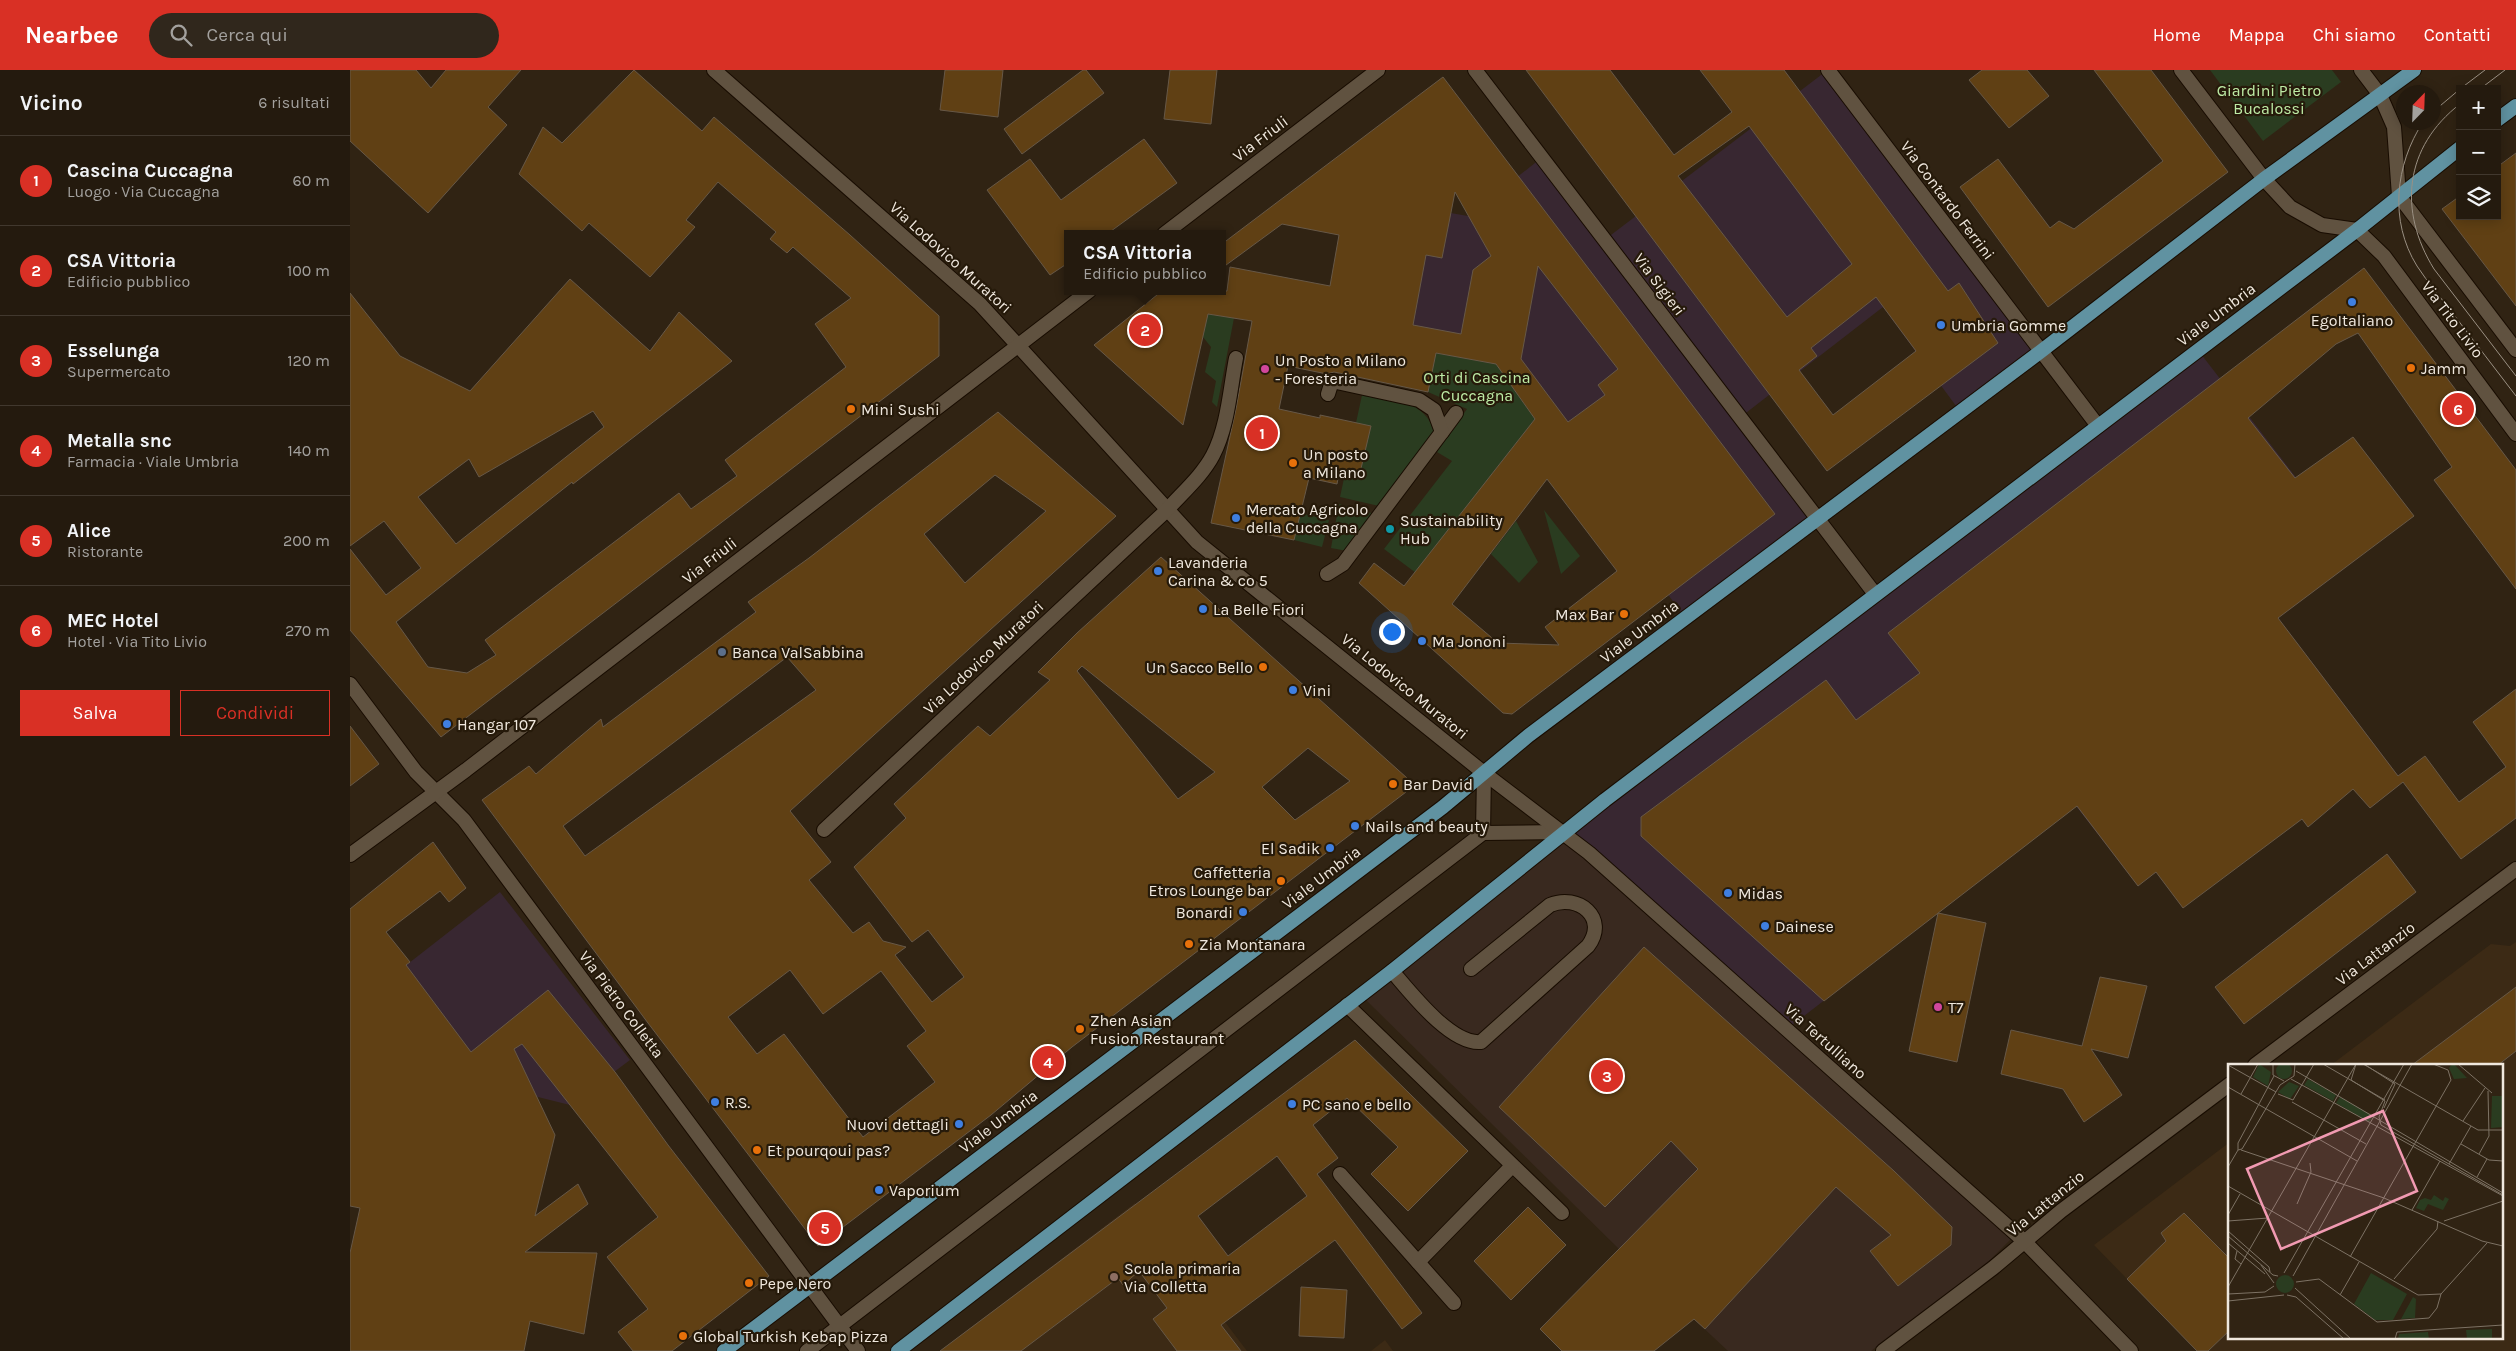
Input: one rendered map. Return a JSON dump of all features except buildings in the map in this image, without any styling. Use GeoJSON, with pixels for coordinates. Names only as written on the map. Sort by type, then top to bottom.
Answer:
{"type":"FeatureCollection","features":[{"type":"Feature","properties":{"kind":"main road","name":"Viale Umbria"},"geometry":{"type":"LineString","coordinates":[[724,1351],[1427,819],[1528,736],[2040,352],[2264,179],[2414,70]]}},
{"type":"Feature","properties":{"kind":"main road"},"geometry":{"type":"LineString","coordinates":[[2501,117],[2516,106]]}},
{"type":"Feature","properties":{"kind":"main road","name":"Viale Umbria"},"geometry":{"type":"LineString","coordinates":[[898,1351],[1392,972],[1563,832],[2357,230],[2456,151]]}},
{"type":"Feature","properties":{"kind":"street","name":"Via Lodovico Muratori"},"geometry":{"type":"LineString","coordinates":[[714,70],[980,304],[1166,511],[1216,558],[1484,773]]}},
{"type":"Feature","properties":{"kind":"street","name":"Via Friuli"},"geometry":{"type":"LineString","coordinates":[[1169,230],[1378,70]]}},
{"type":"Feature","properties":{"kind":"street","name":"Via Sigieri"},"geometry":{"type":"LineString","coordinates":[[1475,70],[1817,520]]}},
{"type":"Feature","properties":{"kind":"street","name":"Via Contardo Ferrini"},"geometry":{"type":"LineString","coordinates":[[1828,70],[2040,352]]}},
{"type":"Feature","properties":{"kind":"street"},"geometry":{"type":"LineString","coordinates":[[2181,70],[2264,179],[2290,206],[2322,225],[2357,230]]}},
{"type":"Feature","properties":{"kind":"street"},"geometry":{"type":"LineString","coordinates":[[2361,70],[2380,94],[2394,127],[2399,196]]}},
{"type":"Feature","properties":{"kind":"street","name":"Via Tito Livio"},"geometry":{"type":"LineString","coordinates":[[2399,196],[2516,350]]}},
{"type":"Feature","properties":{"kind":"street","name":"Via Tito Livio"},"geometry":{"type":"LineString","coordinates":[[2357,230],[2384,256],[2516,434]]}},
{"type":"Feature","properties":{"kind":"street","name":"Via Friuli"},"geometry":{"type":"LineString","coordinates":[[350,855],[437,792],[1083,295]]}},
{"type":"Feature","properties":{"kind":"street"},"geometry":{"type":"LineString","coordinates":[[2040,352],[2098,426]]}},
{"type":"Feature","properties":{"kind":"street"},"geometry":{"type":"LineString","coordinates":[[1166,511],[1202,471],[1216,448],[1222,430],[1236,358]]}},
{"type":"Feature","properties":{"kind":"street"},"geometry":{"type":"LineString","coordinates":[[1328,394],[1332,381],[1419,400],[1434,410],[1442,432]]}},
{"type":"Feature","properties":{"kind":"street"},"geometry":{"type":"LineString","coordinates":[[1327,574],[1343,564],[1456,413]]}},
{"type":"Feature","properties":{"kind":"street","name":"Via Lodovico Muratori"},"geometry":{"type":"LineString","coordinates":[[824,830],[1166,511]]}},
{"type":"Feature","properties":{"kind":"street"},"geometry":{"type":"LineString","coordinates":[[1817,520],[1875,594]]}},
{"type":"Feature","properties":{"kind":"street","name":"Via Pietro Colletta"},"geometry":{"type":"LineString","coordinates":[[350,684],[416,772],[464,820],[858,1351]]}},
{"type":"Feature","properties":{"kind":"street"},"geometry":{"type":"LineString","coordinates":[[1483,833],[1484,773]]}},
{"type":"Feature","properties":{"kind":"street","name":"Via Tertulliano"},"geometry":{"type":"LineString","coordinates":[[1484,773],[1604,865],[2024,1241],[2131,1351]]}},
{"type":"Feature","properties":{"kind":"street"},"geometry":{"type":"LineString","coordinates":[[807,1351],[1483,833],[1563,832]]}},
{"type":"Feature","properties":{"kind":"street","name":"Via Lattanzio"},"geometry":{"type":"LineString","coordinates":[[2256,1064],[2516,869]]}},
{"type":"Feature","properties":{"kind":"street"},"geometry":{"type":"LineString","coordinates":[[1392,972],[1456,1036],[1469,1042],[1481,1042],[1588,946],[1594,938],[1596,924],[1586,910],[1578,904],[1559,901],[1550,905],[1470,968]]}},
{"type":"Feature","properties":{"kind":"street"},"geometry":{"type":"LineString","coordinates":[[1347,1005],[1562,1213]]}},
{"type":"Feature","properties":{"kind":"street","name":"Via Lattanzio"},"geometry":{"type":"LineString","coordinates":[[1883,1351],[1993,1268],[2061,1211],[2228,1086]]}},
{"type":"Feature","properties":{"kind":"street"},"geometry":{"type":"LineString","coordinates":[[1418,1262],[1512,1166]]}},
{"type":"Feature","properties":{"kind":"street"},"geometry":{"type":"LineString","coordinates":[[1340,1174],[1454,1303]]}},
{"type":"Feature","properties":{"kind":"shaded area"},"geometry":{"type":"Polygon","coordinates":[[[1825,72],[2039,351],[1959,410],[1883,307],[1742,416],[1607,238],[1825,72]]]}},
{"type":"Feature","properties":{"kind":"shaded area"},"geometry":{"type":"Polygon","coordinates":[[[1540,159],[1814,519],[1684,616],[1496,364],[1353,338],[1387,202],[1468,216],[1540,159]]]}},
{"type":"Feature","properties":{"kind":"shaded area"},"geometry":{"type":"Polygon","coordinates":[[[2201,354],[2358,558],[2278,618],[2403,782],[2370,808],[2354,789],[2284,795],[2273,782],[2138,886],[2076,806],[1791,1026],[1569,831],[2201,354]]]}},
{"type":"Feature","properties":{"kind":"shaded area"},"geometry":{"type":"Polygon","coordinates":[[[1564,837],[1586,854],[2011,1239],[1989,1261],[1871,1351],[1728,1351],[1619,1249],[1365,999],[1564,837]]]}},
{"type":"Feature","properties":{"kind":"shaded area"},"geometry":{"type":"Polygon","coordinates":[[[500,892],[630,1060],[570,1105],[490,1085],[350,1009],[500,892]]]}},
{"type":"Feature","properties":{"kind":"shaded area"},"geometry":{"type":"Polygon","coordinates":[[[2516,942],[2516,1351],[2197,1351],[2094,1245],[2228,1144],[2228,1338],[2504,1338],[2504,1064],[2332,1064],[2491,944],[2510,946],[2516,942]]]}},
{"type":"Feature","properties":{"kind":"shaded area","name":"Scuola primaria Via Colletta"},"geometry":{"type":"Polygon","coordinates":[[[1135,1203],[1247,1351],[940,1351],[1135,1203]]]}},
{"type":"Feature","properties":{"kind":"shaded area"},"geometry":{"type":"Polygon","coordinates":[[[1385,1340],[1393,1351],[1371,1351],[1385,1340]]]}},
{"type":"Feature","properties":{"kind":"green space","name":"Giardini Pietro Bucalossi"},"geometry":{"type":"Polygon","coordinates":[[[2210,70],[2332,70],[2341,82],[2263,141],[2210,70]]]}},
{"type":"Feature","properties":{"kind":"green space","name":"Orti di Cascina Cuccagna"},"geometry":{"type":"Polygon","coordinates":[[[1254,310],[1353,338],[1496,364],[1535,419],[1416,573],[1384,549],[1452,461],[1437,452],[1467,409],[1428,392],[1432,372],[1250,334],[1254,310]]]}},
{"type":"Feature","properties":{"kind":"green space"},"geometry":{"type":"Polygon","coordinates":[[[1206,314],[1234,318],[1217,407],[1212,402],[1216,381],[1205,372],[1211,347],[1203,337],[1206,314]]]}},
{"type":"Feature","properties":{"kind":"green space"},"geometry":{"type":"Polygon","coordinates":[[[1362,395],[1397,401],[1417,408],[1425,414],[1431,423],[1435,435],[1379,506],[1340,497],[1362,395]]]}},
{"type":"Feature","properties":{"kind":"green space"},"geometry":{"type":"Polygon","coordinates":[[[1339,504],[1375,514],[1347,551],[1331,548],[1339,504]]]}},
{"type":"Feature","properties":{"kind":"green space"},"geometry":{"type":"Polygon","coordinates":[[[1544,510],[1580,556],[1561,574],[1544,510]]]}},
{"type":"Feature","properties":{"kind":"green space"},"geometry":{"type":"Polygon","coordinates":[[[1300,513],[1329,520],[1322,547],[1294,540],[1300,513]]]}},
{"type":"Feature","properties":{"kind":"green space"},"geometry":{"type":"Polygon","coordinates":[[[1516,521],[1538,562],[1519,583],[1491,554],[1516,521]]]}},
{"type":"Feature","properties":{"kind":"tram line"},"geometry":{"type":"LineString","coordinates":[[2465,85],[2485,70]]}},
{"type":"Feature","properties":{"kind":"tram line"},"geometry":{"type":"LineString","coordinates":[[2485,85],[2505,70]]}},
{"type":"Feature","properties":{"kind":"tram line"},"geometry":{"type":"LineString","coordinates":[[2441,105],[2456,92]]}},
{"type":"Feature","properties":{"kind":"tram line"},"geometry":{"type":"LineString","coordinates":[[2456,108],[2441,121],[2427,140],[2418,160],[2413,181],[2412,203],[2415,225],[2422,247],[2434,269],[2516,376]]}},
{"type":"Feature","properties":{"kind":"tram line"},"geometry":{"type":"LineString","coordinates":[[2419,130],[2406,156],[2399,193],[2402,231],[2408,249],[2426,279],[2516,396]]}},
{"type":"Feature","properties":{"kind":"place","name":"EgoItaliano"},"geometry":{"type":"Point","coordinates":[2352,302]}},
{"type":"Feature","properties":{"kind":"place","name":"Umbria Gomme"},"geometry":{"type":"Point","coordinates":[1941,325]}},
{"type":"Feature","properties":{"kind":"place","name":"CSA Vittoria"},"geometry":{"type":"Point","coordinates":[1145,330]}},
{"type":"Feature","properties":{"kind":"place","name":"Jamm"},"geometry":{"type":"Point","coordinates":[2411,368]}},
{"type":"Feature","properties":{"kind":"place","name":"Un Posto a Milano - Foresteria"},"geometry":{"type":"Point","coordinates":[1265,369]}},
{"type":"Feature","properties":{"kind":"place","name":"Mini Sushi"},"geometry":{"type":"Point","coordinates":[851,409]}},
{"type":"Feature","properties":{"kind":"place","name":"MEC Hotel"},"geometry":{"type":"Point","coordinates":[2458,409]}},
{"type":"Feature","properties":{"kind":"place","name":"Cascina Cuccagna"},"geometry":{"type":"Point","coordinates":[1262,433]}},
{"type":"Feature","properties":{"kind":"place","name":"Un posto a Milano"},"geometry":{"type":"Point","coordinates":[1293,463]}},
{"type":"Feature","properties":{"kind":"place","name":"Mercato Agricolo della Cuccagna"},"geometry":{"type":"Point","coordinates":[1236,518]}},
{"type":"Feature","properties":{"kind":"place","name":"Sustainability Hub"},"geometry":{"type":"Point","coordinates":[1390,529]}},
{"type":"Feature","properties":{"kind":"place","name":"Lavanderia Carina & co 5"},"geometry":{"type":"Point","coordinates":[1158,571]}},
{"type":"Feature","properties":{"kind":"place","name":"La Belle Fiori"},"geometry":{"type":"Point","coordinates":[1203,609]}},
{"type":"Feature","properties":{"kind":"place","name":"Max Bar"},"geometry":{"type":"Point","coordinates":[1624,614]}},
{"type":"Feature","properties":{"kind":"place","name":"Ma Jononi"},"geometry":{"type":"Point","coordinates":[1422,641]}},
{"type":"Feature","properties":{"kind":"place","name":"Banca ValSabbina"},"geometry":{"type":"Point","coordinates":[722,652]}},
{"type":"Feature","properties":{"kind":"place","name":"Un Sacco Bello"},"geometry":{"type":"Point","coordinates":[1263,667]}},
{"type":"Feature","properties":{"kind":"place","name":"Vini"},"geometry":{"type":"Point","coordinates":[1293,690]}},
{"type":"Feature","properties":{"kind":"place","name":"Hangar 107"},"geometry":{"type":"Point","coordinates":[447,724]}},
{"type":"Feature","properties":{"kind":"place","name":"Bar David"},"geometry":{"type":"Point","coordinates":[1393,784]}},
{"type":"Feature","properties":{"kind":"place","name":"Nails and beauty"},"geometry":{"type":"Point","coordinates":[1355,826]}},
{"type":"Feature","properties":{"kind":"place","name":"El Sadik"},"geometry":{"type":"Point","coordinates":[1330,848]}},
{"type":"Feature","properties":{"kind":"place","name":"Caffetteria Etros Lounge bar"},"geometry":{"type":"Point","coordinates":[1281,881]}},
{"type":"Feature","properties":{"kind":"place","name":"Midas"},"geometry":{"type":"Point","coordinates":[1728,893]}},
{"type":"Feature","properties":{"kind":"place","name":"Bonardi"},"geometry":{"type":"Point","coordinates":[1243,912]}},
{"type":"Feature","properties":{"kind":"place","name":"Dainese"},"geometry":{"type":"Point","coordinates":[1765,926]}},
{"type":"Feature","properties":{"kind":"place","name":"Zia Montanara"},"geometry":{"type":"Point","coordinates":[1189,944]}},
{"type":"Feature","properties":{"kind":"place","name":"T7"},"geometry":{"type":"Point","coordinates":[1938,1007]}},
{"type":"Feature","properties":{"kind":"place","name":"Zhen Asian Fusion Restaurant"},"geometry":{"type":"Point","coordinates":[1080,1029]}},
{"type":"Feature","properties":{"kind":"place","name":"Metalla snc"},"geometry":{"type":"Point","coordinates":[1048,1062]}},
{"type":"Feature","properties":{"kind":"place","name":"Esselunga"},"geometry":{"type":"Point","coordinates":[1607,1076]}},
{"type":"Feature","properties":{"kind":"place","name":"R.S."},"geometry":{"type":"Point","coordinates":[715,1102]}},
{"type":"Feature","properties":{"kind":"place","name":"PC sano e bello"},"geometry":{"type":"Point","coordinates":[1292,1104]}},
{"type":"Feature","properties":{"kind":"place","name":"Nuovi dettagli"},"geometry":{"type":"Point","coordinates":[959,1124]}},
{"type":"Feature","properties":{"kind":"place","name":"Et pourqoui pas?"},"geometry":{"type":"Point","coordinates":[757,1150]}},
{"type":"Feature","properties":{"kind":"place","name":"Vaporium"},"geometry":{"type":"Point","coordinates":[879,1190]}},
{"type":"Feature","properties":{"kind":"place","name":"Alice"},"geometry":{"type":"Point","coordinates":[825,1228]}},
{"type":"Feature","properties":{"kind":"place","name":"Scuola primaria Via Colletta"},"geometry":{"type":"Point","coordinates":[1114,1277]}},
{"type":"Feature","properties":{"kind":"place","name":"Pepe Nero"},"geometry":{"type":"Point","coordinates":[749,1283]}},
{"type":"Feature","properties":{"kind":"place","name":"Global Turkish Kebap Pizza"},"geometry":{"type":"Point","coordinates":[683,1336]}}]}
